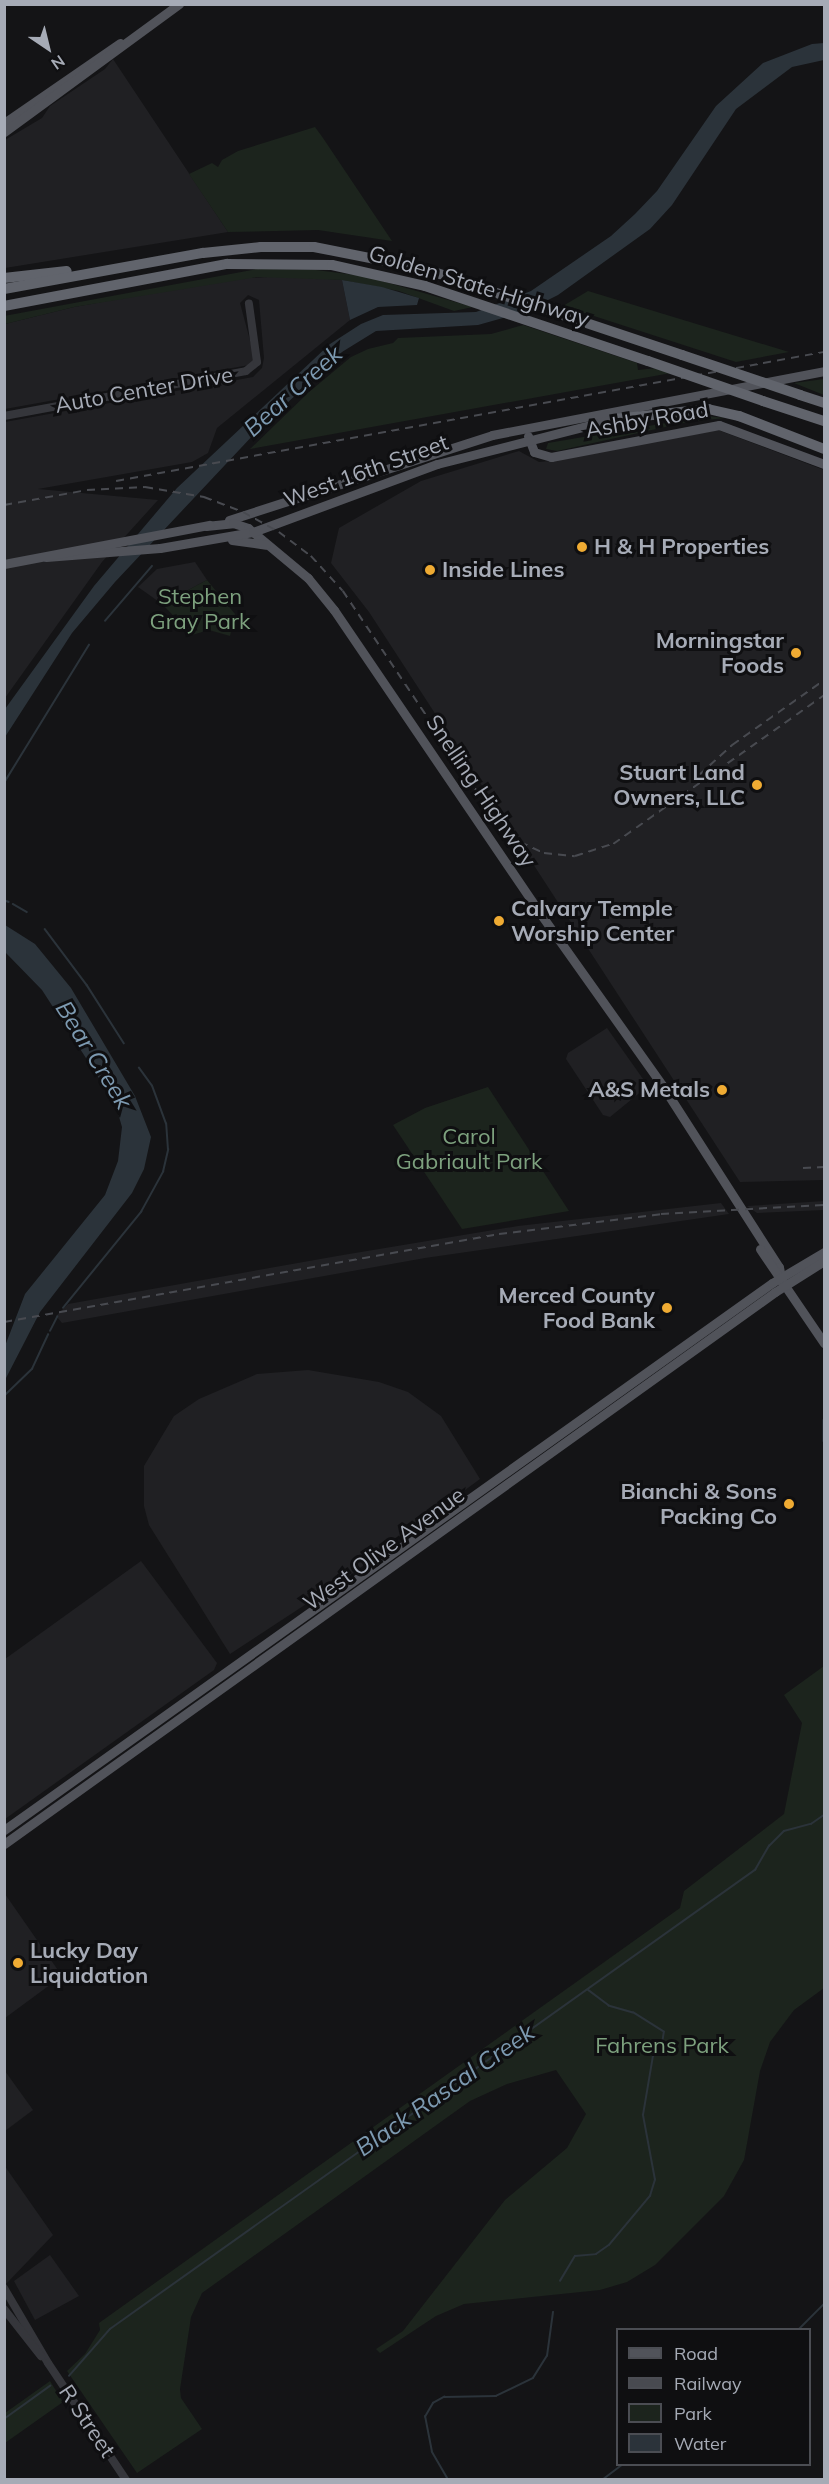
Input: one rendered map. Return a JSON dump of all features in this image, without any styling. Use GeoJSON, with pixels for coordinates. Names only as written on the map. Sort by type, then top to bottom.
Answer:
{"type":"FeatureCollection","features":[{"type":"Feature","properties":{"kind":"highway","name":"Golden State Highway"},"geometry":{"type":"LineString","coordinates":[[4,289],[238,248],[314,248],[387,259],[567,316],[825,403]]}},
{"type":"Feature","properties":{"kind":"highway","name":"Golden State Highway"},"geometry":{"type":"LineString","coordinates":[[4,306],[216,266],[281,262],[359,268],[468,300],[825,421]]}},
{"type":"Feature","properties":{"kind":"highway"},"geometry":{"type":"LineString","coordinates":[[4,278],[130,266]]}},
{"type":"Feature","properties":{"kind":"highway"},"geometry":{"type":"LineString","coordinates":[[4,311],[92,290]]}},
{"type":"Feature","properties":{"kind":"highway"},"geometry":{"type":"LineString","coordinates":[[615,419],[708,409],[739,416],[825,448]]}},
{"type":"Feature","properties":{"kind":"main road"},"geometry":{"type":"LineString","coordinates":[[4,123],[179,4]]}},
{"type":"Feature","properties":{"kind":"main road"},"geometry":{"type":"LineString","coordinates":[[4,132],[95,69],[133,36]]}},
{"type":"Feature","properties":{"kind":"main road","name":"West 16th Street"},"geometry":{"type":"LineString","coordinates":[[4,564],[206,526],[319,494],[446,448],[526,427],[825,371]]}},
{"type":"Feature","properties":{"kind":"main road","name":"West 16th Street"},"geometry":{"type":"LineString","coordinates":[[43,557],[109,554],[221,540],[283,522],[437,464],[615,419],[698,395]]}},
{"type":"Feature","properties":{"kind":"main road","name":"Ashby Road"},"geometry":{"type":"LineString","coordinates":[[529,439],[538,456],[552,458],[719,425],[825,464]]}},
{"type":"Feature","properties":{"kind":"main road"},"geometry":{"type":"LineString","coordinates":[[526,427],[529,439]]}},
{"type":"Feature","properties":{"kind":"main road"},"geometry":{"type":"LineString","coordinates":[[206,526],[233,523],[251,531],[256,518],[319,494]]}},
{"type":"Feature","properties":{"kind":"main road"},"geometry":{"type":"LineString","coordinates":[[283,522],[273,533],[272,540],[284,558]]}},
{"type":"Feature","properties":{"kind":"main road","name":"Snelling Highway"},"geometry":{"type":"LineString","coordinates":[[251,531],[321,592],[348,628],[537,909],[662,1085],[825,1343]]}},
{"type":"Feature","properties":{"kind":"main road"},"geometry":{"type":"LineString","coordinates":[[221,540],[268,545]]}},
{"type":"Feature","properties":{"kind":"main road"},"geometry":{"type":"LineString","coordinates":[[784,1280],[825,1251]]}},
{"type":"Feature","properties":{"kind":"main road"},"geometry":{"type":"LineString","coordinates":[[784,1280],[825,1261]]}},
{"type":"Feature","properties":{"kind":"main road","name":"West Olive Avenue"},"geometry":{"type":"LineString","coordinates":[[4,1830],[658,1364],[784,1280]]}},
{"type":"Feature","properties":{"kind":"main road","name":"West Olive Avenue"},"geometry":{"type":"LineString","coordinates":[[4,1844],[635,1394],[784,1280]]}},
{"type":"Feature","properties":{"kind":"main road"},"geometry":{"type":"LineString","coordinates":[[635,1394],[635,1386],[655,1371],[658,1364]]}},
{"type":"Feature","properties":{"kind":"street","name":"Auto Center Drive"},"geometry":{"type":"LineString","coordinates":[[4,416],[246,371],[257,362],[249,304]]}},
{"type":"Feature","properties":{"kind":"street","name":"R Street"},"geometry":{"type":"LineString","coordinates":[[4,2288],[48,2363],[126,2480]]}},
{"type":"Feature","properties":{"kind":"street","name":"R Street"},"geometry":{"type":"LineString","coordinates":[[4,2309],[48,2363]]}},
{"type":"Feature","properties":{"kind":"shaded area"},"geometry":{"type":"Polygon","coordinates":[[[113,59],[228,232],[5,268],[5,140],[42,118],[50,106],[105,69],[113,59]]]}},
{"type":"Feature","properties":{"kind":"shaded area"},"geometry":{"type":"Polygon","coordinates":[[[285,276],[342,280],[350,320],[217,428],[208,453],[192,462],[38,489],[158,500],[102,562],[5,698],[5,422],[253,377],[262,368],[264,358],[259,300],[248,295],[240,303],[255,359],[249,365],[5,409],[5,324],[74,307],[230,279],[285,276]]]}},
{"type":"Feature","properties":{"kind":"shaded area"},"geometry":{"type":"Polygon","coordinates":[[[718,430],[824,470],[824,1180],[740,1182],[369,612],[331,563],[339,528],[421,481],[519,451],[539,462],[550,461],[718,430]]]}},
{"type":"Feature","properties":{"kind":"shaded area"},"geometry":{"type":"Polygon","coordinates":[[[195,562],[207,580],[162,604],[138,587],[157,569],[195,562]]]}},
{"type":"Feature","properties":{"kind":"shaded area"},"geometry":{"type":"Polygon","coordinates":[[[607,1028],[648,1086],[610,1117],[603,1115],[566,1059],[568,1053],[607,1028]]]}},
{"type":"Feature","properties":{"kind":"shaded area"},"geometry":{"type":"Polygon","coordinates":[[[824,1201],[824,1210],[757,1213],[747,1206],[824,1201]]]}},
{"type":"Feature","properties":{"kind":"shaded area"},"geometry":{"type":"Polygon","coordinates":[[[721,1203],[729,1214],[425,1258],[62,1323],[56,1316],[68,1304],[343,1255],[518,1226],[721,1203]]]}},
{"type":"Feature","properties":{"kind":"shaded area"},"geometry":{"type":"Polygon","coordinates":[[[308,1370],[379,1382],[408,1392],[441,1416],[480,1479],[349,1576],[230,1654],[149,1525],[144,1506],[144,1466],[174,1416],[199,1399],[257,1374],[308,1370]]]}},
{"type":"Feature","properties":{"kind":"shaded area"},"geometry":{"type":"Polygon","coordinates":[[[141,1561],[217,1663],[214,1670],[5,1819],[5,1659],[141,1561]]]}},
{"type":"Feature","properties":{"kind":"shaded area"},"geometry":{"type":"Polygon","coordinates":[[[5,1894],[62,1976],[4,2018],[5,1894]]]}},
{"type":"Feature","properties":{"kind":"shaded area"},"geometry":{"type":"Polygon","coordinates":[[[5,2071],[33,2110],[4,2131],[5,2071]]]}},
{"type":"Feature","properties":{"kind":"shaded area"},"geometry":{"type":"Polygon","coordinates":[[[4,2165],[53,2235],[5,2285],[4,2285],[4,2165]]]}},
{"type":"Feature","properties":{"kind":"shaded area"},"geometry":{"type":"Polygon","coordinates":[[[50,2255],[79,2296],[35,2320],[14,2281],[50,2255]]]}},
{"type":"Feature","properties":{"kind":"green space"},"geometry":{"type":"Polygon","coordinates":[[[315,127],[392,241],[318,230],[228,232],[189,174],[212,163],[218,167],[222,160],[238,151],[315,127]]]}},
{"type":"Feature","properties":{"kind":"green space"},"geometry":{"type":"Polygon","coordinates":[[[257,269],[316,270],[364,276],[473,307],[454,311],[399,291],[342,280],[257,277],[74,307],[5,324],[4,316],[257,269]]]}},
{"type":"Feature","properties":{"kind":"green space"},"geometry":{"type":"Polygon","coordinates":[[[588,291],[789,352],[736,362],[563,306],[588,291]]]}},
{"type":"Feature","properties":{"kind":"green space"},"geometry":{"type":"Polygon","coordinates":[[[523,325],[637,363],[638,370],[657,368],[671,373],[250,449],[309,392],[351,357],[368,349],[393,343],[398,338],[491,334],[523,325]]]}},
{"type":"Feature","properties":{"kind":"green space"},"geometry":{"type":"Polygon","coordinates":[[[824,379],[824,395],[794,383],[824,379]]]}},
{"type":"Feature","properties":{"kind":"green space"},"geometry":{"type":"Polygon","coordinates":[[[707,416],[725,418],[688,422],[557,451],[546,449],[548,443],[707,416]]]}},
{"type":"Feature","properties":{"kind":"green space","name":"Stephen Gray Park"},"geometry":{"type":"Polygon","coordinates":[[[207,580],[235,614],[230,636],[209,630],[192,635],[162,604],[207,580]]]}},
{"type":"Feature","properties":{"kind":"green space","name":"Carol Gabriault Park"},"geometry":{"type":"Polygon","coordinates":[[[488,1087],[569,1211],[462,1229],[393,1125],[425,1108],[488,1087]]]}},
{"type":"Feature","properties":{"kind":"green space","name":"Fahrens Park"},"geometry":{"type":"Polygon","coordinates":[[[824,1666],[824,1988],[794,2010],[770,2042],[760,2071],[744,2160],[724,2196],[655,2265],[627,2282],[600,2290],[464,2304],[436,2316],[380,2353],[376,2349],[403,2331],[505,2200],[567,2148],[586,2114],[556,2070],[507,2084],[470,2101],[202,2293],[191,2317],[180,2389],[181,2398],[202,2429],[137,2473],[67,2371],[85,2354],[100,2330],[99,2323],[680,1908],[684,1891],[784,1814],[802,1723],[784,1695],[824,1666]]]}},
{"type":"Feature","properties":{"kind":"green space"},"geometry":{"type":"Polygon","coordinates":[[[50,2381],[63,2402],[5,2443],[5,2413],[50,2381]]]}},
{"type":"Feature","properties":{"kind":"water","name":"Bear Creek"},"geometry":{"type":"Polygon","coordinates":[[[824,43],[824,60],[792,67],[736,109],[672,205],[650,229],[558,295],[524,312],[478,325],[376,331],[342,352],[257,431],[115,582],[72,633],[5,737],[5,709],[94,586],[177,488],[330,344],[361,324],[383,315],[476,312],[531,291],[611,236],[635,214],[657,191],[716,106],[763,63],[812,44],[824,43]]]}},
{"type":"Feature","properties":{"kind":"water"},"geometry":{"type":"Polygon","coordinates":[[[342,280],[382,287],[419,298],[417,305],[378,307],[350,320],[342,280]]]}},
{"type":"Feature","properties":{"kind":"water","name":"Bear Creek"},"geometry":{"type":"Polygon","coordinates":[[[5,925],[35,944],[71,988],[135,1096],[151,1137],[144,1169],[132,1193],[40,1312],[5,1380],[5,1346],[25,1294],[105,1195],[118,1161],[122,1127],[115,1103],[42,990],[5,952],[5,925]]]}},
{"type":"Feature","properties":{"kind":"waterway"},"geometry":{"type":"LineString","coordinates":[[105,621],[152,566]]}},
{"type":"Feature","properties":{"kind":"waterway"},"geometry":{"type":"LineString","coordinates":[[4,783],[89,645]]}},
{"type":"Feature","properties":{"kind":"waterway"},"geometry":{"type":"LineString","coordinates":[[4,900],[9,902]]}},
{"type":"Feature","properties":{"kind":"waterway"},"geometry":{"type":"LineString","coordinates":[[13,904],[27,912]]}},
{"type":"Feature","properties":{"kind":"waterway"},"geometry":{"type":"LineString","coordinates":[[45,929],[87,985],[124,1043]]}},
{"type":"Feature","properties":{"kind":"waterway"},"geometry":{"type":"LineString","coordinates":[[63,1308],[141,1212],[163,1172],[168,1150],[166,1124],[152,1086],[139,1068]]}},
{"type":"Feature","properties":{"kind":"waterway"},"geometry":{"type":"LineString","coordinates":[[50,1331],[57,1317]]}},
{"type":"Feature","properties":{"kind":"waterway"},"geometry":{"type":"LineString","coordinates":[[4,1396],[32,1369],[48,1334]]}},
{"type":"Feature","properties":{"kind":"waterway"},"geometry":{"type":"LineString","coordinates":[[824,1420],[824,1441]]}},
{"type":"Feature","properties":{"kind":"waterway","name":"Black Rascal Creek"},"geometry":{"type":"LineString","coordinates":[[69,2376],[110,2329],[755,1870],[769,1846],[784,1831],[811,1824],[824,1815]]}},
{"type":"Feature","properties":{"kind":"waterway"},"geometry":{"type":"LineString","coordinates":[[560,2281],[575,2256],[596,2254],[609,2245],[650,2196],[655,2180],[643,2115],[653,2056],[661,2050],[664,2032],[633,2013],[609,2006],[588,1990]]}},
{"type":"Feature","properties":{"kind":"waterway"},"geometry":{"type":"LineString","coordinates":[[800,2328],[824,2304]]}},
{"type":"Feature","properties":{"kind":"waterway"},"geometry":{"type":"LineString","coordinates":[[448,2480],[432,2452],[425,2417],[433,2403],[444,2397],[496,2396],[533,2378],[547,2356],[553,2312]]}},
{"type":"Feature","properties":{"kind":"waterway","name":"Black Rascal Creek"},"geometry":{"type":"LineString","coordinates":[[4,2419],[50,2386]]}},
{"type":"Feature","properties":{"kind":"waterway"},"geometry":{"type":"LineString","coordinates":[[602,2480],[620,2466]]}},
{"type":"Feature","properties":{"kind":"railway"},"geometry":{"type":"LineString","coordinates":[[116,481],[824,352]]}},
{"type":"Feature","properties":{"kind":"railway"},"geometry":{"type":"LineString","coordinates":[[4,505],[87,490],[145,487],[204,497],[243,512],[279,532],[311,556],[343,591],[497,821],[520,842],[544,853],[575,856],[613,844],[824,695]]}},
{"type":"Feature","properties":{"kind":"railway"},"geometry":{"type":"LineString","coordinates":[[699,775],[732,745],[824,680]]}},
{"type":"Feature","properties":{"kind":"railway"},"geometry":{"type":"LineString","coordinates":[[803,1168],[824,1167]]}},
{"type":"Feature","properties":{"kind":"railway"},"geometry":{"type":"LineString","coordinates":[[4,1322],[499,1234],[661,1214],[824,1205]]}},
{"type":"Feature","properties":{"kind":"place","name":"H & H Properties"},"geometry":{"type":"Point","coordinates":[582,547]}},
{"type":"Feature","properties":{"kind":"place","name":"Inside Lines"},"geometry":{"type":"Point","coordinates":[430,570]}},
{"type":"Feature","properties":{"kind":"place","name":"Morningstar Foods"},"geometry":{"type":"Point","coordinates":[796,653]}},
{"type":"Feature","properties":{"kind":"place","name":"Stuart Land Owners, LLC"},"geometry":{"type":"Point","coordinates":[757,785]}},
{"type":"Feature","properties":{"kind":"place","name":"Calvary Temple Worship Center"},"geometry":{"type":"Point","coordinates":[499,921]}},
{"type":"Feature","properties":{"kind":"place","name":"A&S Metals"},"geometry":{"type":"Point","coordinates":[722,1090]}},
{"type":"Feature","properties":{"kind":"place","name":"Merced County Food Bank"},"geometry":{"type":"Point","coordinates":[667,1308]}},
{"type":"Feature","properties":{"kind":"place","name":"Bianchi & Sons Packing Co"},"geometry":{"type":"Point","coordinates":[789,1504]}},
{"type":"Feature","properties":{"kind":"place","name":"Lucky Day Liquidation"},"geometry":{"type":"Point","coordinates":[18,1963]}}]}
